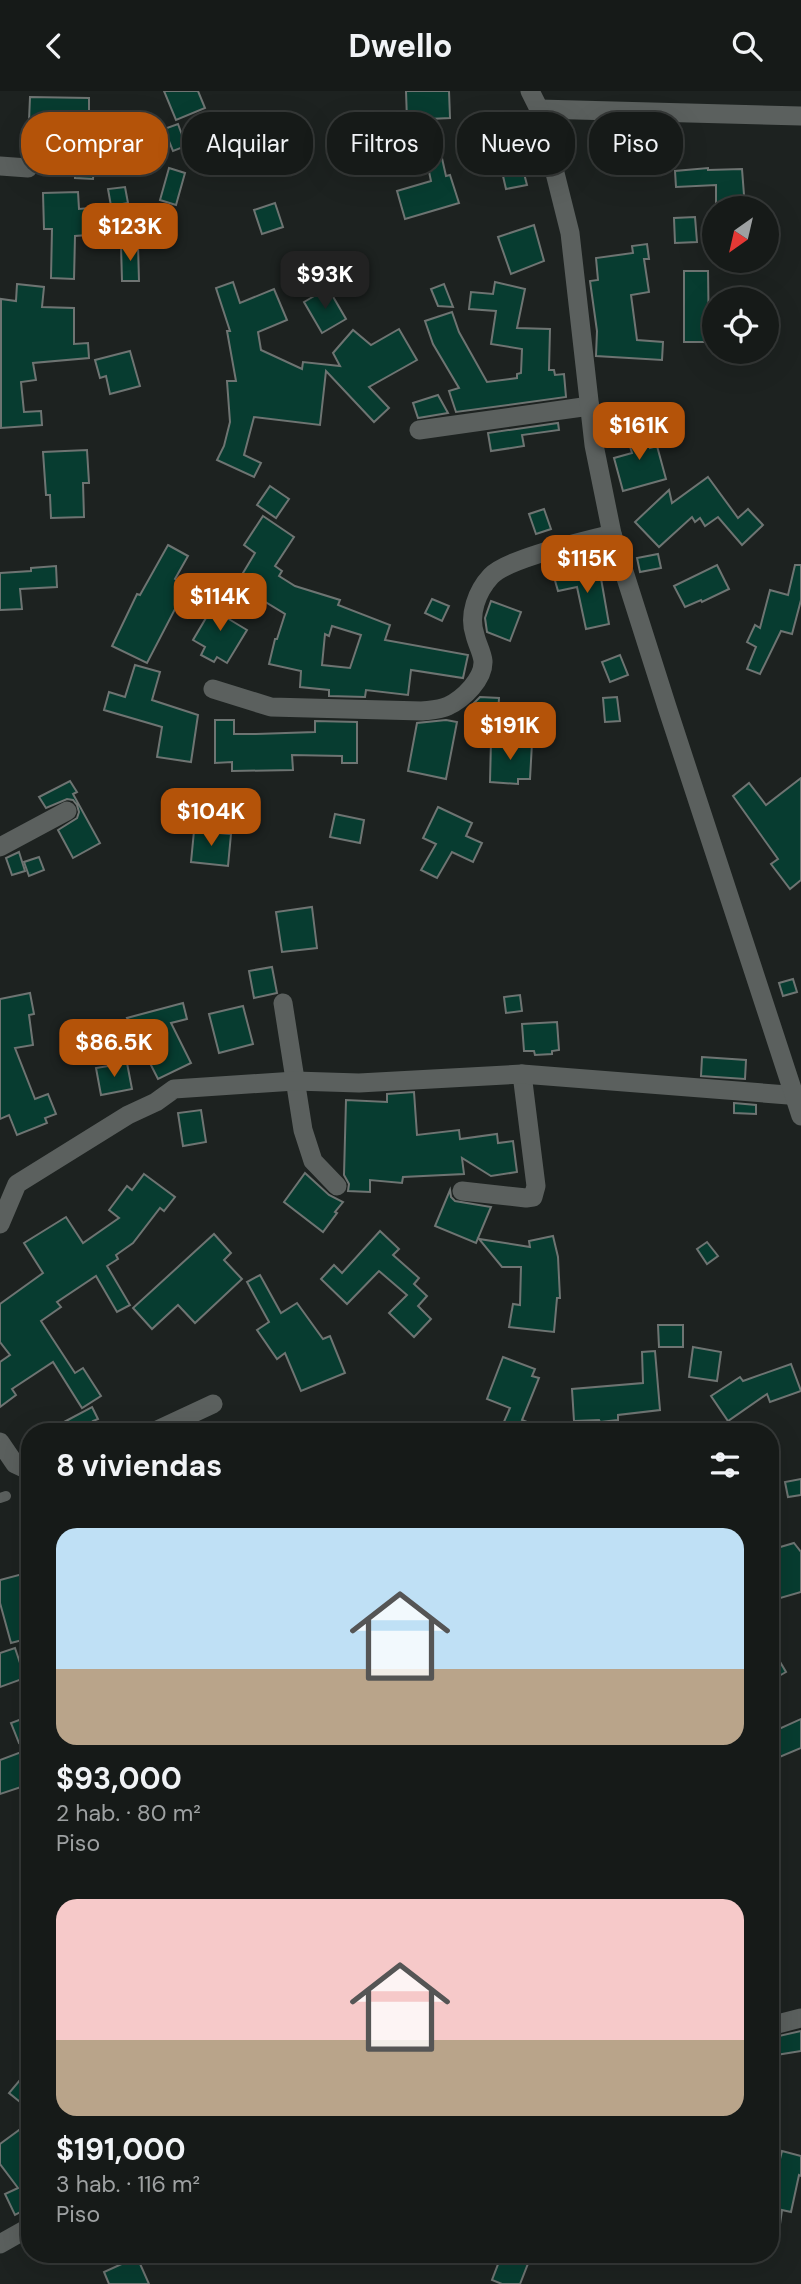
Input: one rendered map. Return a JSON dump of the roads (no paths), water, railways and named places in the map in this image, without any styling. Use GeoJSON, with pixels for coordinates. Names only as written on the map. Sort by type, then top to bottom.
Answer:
{"type":"FeatureCollection","features":[{"type":"Feature","properties":{"kind":"street"},"geometry":{"type":"LineString","coordinates":[[801,117],[535,100],[570,233],[594,445],[612,534],[667,708],[798,1096],[801,1116]]}},
{"type":"Feature","properties":{"kind":"street"},"geometry":{"type":"LineString","coordinates":[[0,166],[21,168]]}},
{"type":"Feature","properties":{"kind":"street"},"geometry":{"type":"LineString","coordinates":[[419,430],[590,406]]}},
{"type":"Feature","properties":{"kind":"street"},"geometry":{"type":"LineString","coordinates":[[213,689],[271,707],[422,711],[446,707],[461,698],[477,680],[483,663],[473,632],[473,613],[477,595],[492,574],[513,562],[612,534]]}},
{"type":"Feature","properties":{"kind":"street"},"geometry":{"type":"LineString","coordinates":[[0,847],[67,811]]}},
{"type":"Feature","properties":{"kind":"street"},"geometry":{"type":"LineString","coordinates":[[283,1003],[303,1130],[313,1161],[337,1186]]}},
{"type":"Feature","properties":{"kind":"street"},"geometry":{"type":"LineString","coordinates":[[0,1224],[17,1184],[174,1089],[295,1081],[359,1083],[522,1074],[798,1096]]}},
{"type":"Feature","properties":{"kind":"street"},"geometry":{"type":"LineString","coordinates":[[462,1191],[533,1197],[536,1186],[522,1074]]}},
{"type":"Feature","properties":{"kind":"street"},"geometry":{"type":"LineString","coordinates":[[172,1423],[213,1403]]}},
{"type":"Feature","properties":{"kind":"street"},"geometry":{"type":"LineString","coordinates":[[0,1442],[15,1464],[21,1467]]}},
{"type":"Feature","properties":{"kind":"street"},"geometry":{"type":"LineString","coordinates":[[779,2024],[801,2018]]}},
{"type":"Feature","properties":{"kind":"street"},"geometry":{"type":"LineString","coordinates":[[0,2244],[21,2232]]}}]}
